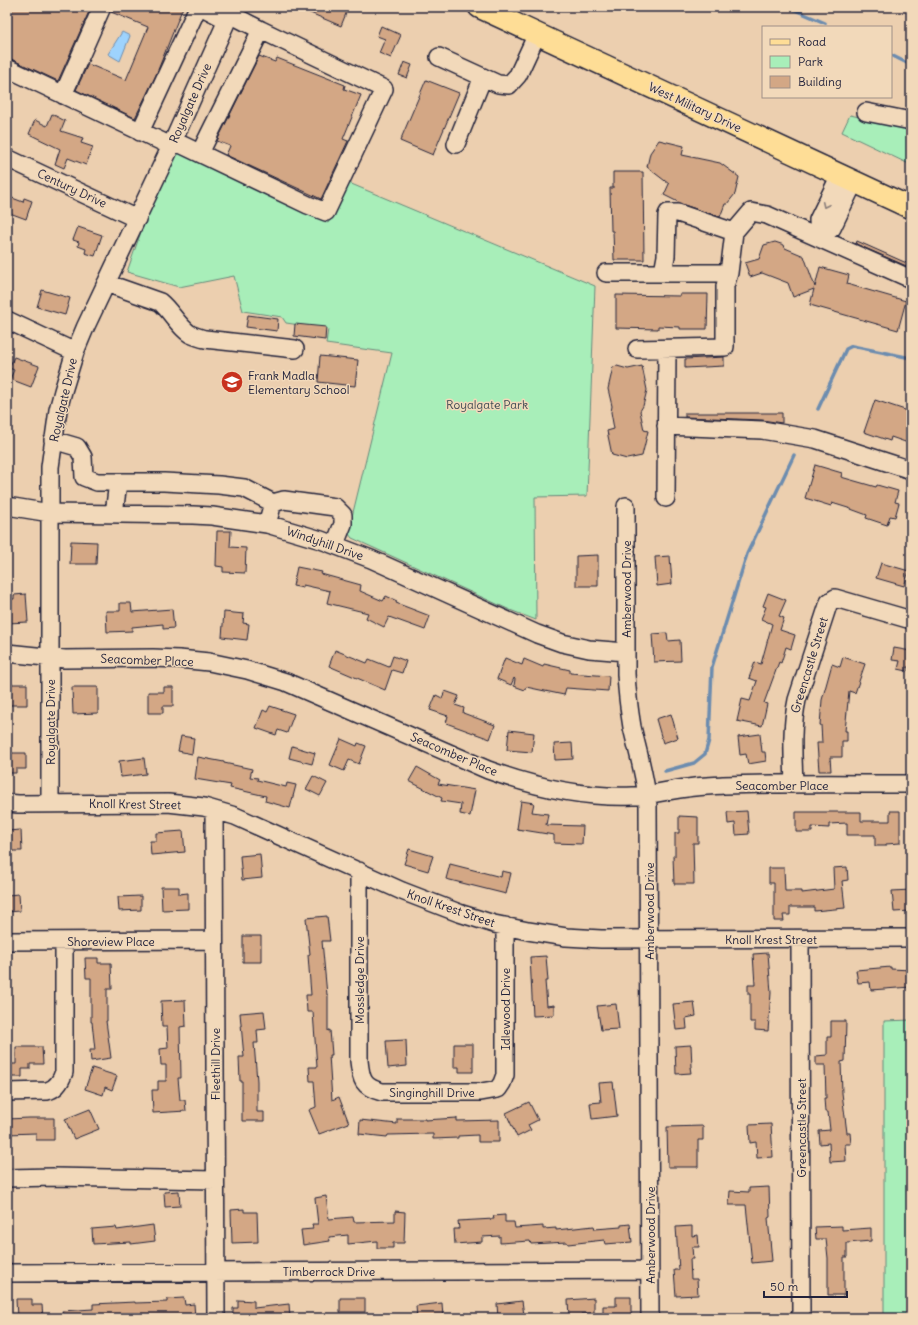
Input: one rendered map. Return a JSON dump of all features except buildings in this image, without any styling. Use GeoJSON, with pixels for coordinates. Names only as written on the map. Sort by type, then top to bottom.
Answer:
{"type":"FeatureCollection","features":[{"type":"Feature","properties":{"kind":"main road","name":"West Military Drive"},"geometry":{"type":"LineString","coordinates":[[478,7],[911,208]]}},
{"type":"Feature","properties":{"kind":"street"},"geometry":{"type":"LineString","coordinates":[[63,94],[102,7]]}},
{"type":"Feature","properties":{"kind":"street"},"geometry":{"type":"LineString","coordinates":[[140,132],[198,7]]}},
{"type":"Feature","properties":{"kind":"street"},"geometry":{"type":"LineString","coordinates":[[7,68],[140,132],[200,154],[326,212],[384,89],[230,14],[202,7]]}},
{"type":"Feature","properties":{"kind":"street","name":"Royalgate Drive"},"geometry":{"type":"LineString","coordinates":[[50,804],[50,467],[58,410],[75,352],[85,328],[172,144],[230,14]]}},
{"type":"Feature","properties":{"kind":"street"},"geometry":{"type":"LineString","coordinates":[[200,154],[261,30]]}},
{"type":"Feature","properties":{"kind":"street"},"geometry":{"type":"LineString","coordinates":[[439,56],[498,84],[510,85],[518,75],[537,34]]}},
{"type":"Feature","properties":{"kind":"street"},"geometry":{"type":"LineString","coordinates":[[456,144],[483,77]]}},
{"type":"Feature","properties":{"kind":"street"},"geometry":{"type":"LineString","coordinates":[[866,112],[911,120]]}},
{"type":"Feature","properties":{"kind":"street","name":"Century Drive"},"geometry":{"type":"LineString","coordinates":[[7,158],[137,219]]}},
{"type":"Feature","properties":{"kind":"street"},"geometry":{"type":"LineString","coordinates":[[819,238],[832,228],[847,178]]}},
{"type":"Feature","properties":{"kind":"street"},"geometry":{"type":"LineString","coordinates":[[637,350],[725,347],[725,286],[729,273],[734,232],[750,212],[767,215],[911,279]]}},
{"type":"Feature","properties":{"kind":"street"},"geometry":{"type":"LineString","coordinates":[[663,272],[666,256],[668,213],[678,213],[734,232]]}},
{"type":"Feature","properties":{"kind":"street"},"geometry":{"type":"LineString","coordinates":[[606,273],[729,273]]}},
{"type":"Feature","properties":{"kind":"street"},"geometry":{"type":"LineString","coordinates":[[106,283],[160,302],[186,331],[192,335],[205,339],[295,349]]}},
{"type":"Feature","properties":{"kind":"street"},"geometry":{"type":"LineString","coordinates":[[7,320],[75,352]]}},
{"type":"Feature","properties":{"kind":"street"},"geometry":{"type":"LineString","coordinates":[[666,349],[666,498]]}},
{"type":"Feature","properties":{"kind":"street"},"geometry":{"type":"LineString","coordinates":[[666,426],[762,430],[815,439],[911,470]]}},
{"type":"Feature","properties":{"kind":"street"},"geometry":{"type":"LineString","coordinates":[[54,440],[77,447],[83,456],[84,477],[97,482],[219,484],[244,488],[273,503],[284,500],[335,507],[343,515],[343,524],[335,544]]}},
{"type":"Feature","properties":{"kind":"street"},"geometry":{"type":"LineString","coordinates":[[114,514],[118,482]]}},
{"type":"Feature","properties":{"kind":"street"},"geometry":{"type":"LineString","coordinates":[[267,524],[273,503]]}},
{"type":"Feature","properties":{"kind":"street","name":"Windyhill Drive"},"geometry":{"type":"LineString","coordinates":[[7,506],[50,513],[199,515],[267,524],[335,544],[371,558],[537,634],[562,643],[589,649],[626,652]]}},
{"type":"Feature","properties":{"kind":"street","name":"Amberwood Drive"},"geometry":{"type":"LineString","coordinates":[[626,506],[626,652],[628,701],[632,728],[643,767],[648,795],[650,1318]]}},
{"type":"Feature","properties":{"kind":"street","name":"Greencastle Street"},"geometry":{"type":"LineString","coordinates":[[794,784],[792,728],[797,700],[828,602],[835,598],[911,620]]}},
{"type":"Feature","properties":{"kind":"street","name":"Seacomber Place"},"geometry":{"type":"LineString","coordinates":[[7,653],[50,658],[179,659],[209,662],[247,670],[286,682],[512,779],[552,789],[581,794],[603,796],[648,795],[689,788],[723,785],[911,784]]}},
{"type":"Feature","properties":{"kind":"street","name":"Knoll Krest Street"},"geometry":{"type":"LineString","coordinates":[[7,803],[168,803],[204,807],[235,816],[359,871],[402,892],[459,913],[505,926],[566,937],[601,940],[911,938]]}},
{"type":"Feature","properties":{"kind":"street","name":"Fleethill Drive"},"geometry":{"type":"LineString","coordinates":[[214,810],[216,1318]]}},
{"type":"Feature","properties":{"kind":"street","name":"Mossledge Drive"},"geometry":{"type":"LineString","coordinates":[[359,871],[359,1061],[360,1074],[367,1086]]}},
{"type":"Feature","properties":{"kind":"street","name":"Idlewood Drive"},"geometry":{"type":"LineString","coordinates":[[498,1089],[502,1083],[504,1075],[505,926]]}},
{"type":"Feature","properties":{"kind":"street","name":"Greencastle Street"},"geometry":{"type":"LineString","coordinates":[[800,939],[801,1318]]}},
{"type":"Feature","properties":{"kind":"street","name":"Shoreview Place"},"geometry":{"type":"LineString","coordinates":[[7,941],[214,940]]}},
{"type":"Feature","properties":{"kind":"street"},"geometry":{"type":"LineString","coordinates":[[7,1092],[51,1090],[58,1085],[62,1078],[64,1072],[64,941]]}},
{"type":"Feature","properties":{"kind":"street","name":"Singinghill Drive"},"geometry":{"type":"LineString","coordinates":[[367,1086],[382,1092],[481,1092],[498,1089]]}},
{"type":"Feature","properties":{"kind":"street"},"geometry":{"type":"LineString","coordinates":[[7,1178],[54,1177],[215,1180]]}},
{"type":"Feature","properties":{"kind":"street","name":"Timberrock Drive"},"geometry":{"type":"LineString","coordinates":[[7,1273],[650,1270]]}},
{"type":"Feature","properties":{"kind":"green space"},"geometry":{"type":"Polygon","coordinates":[[[850,115],[911,128],[911,165],[842,132],[850,115]]]}},
{"type":"Feature","properties":{"kind":"green space","name":"Royalgate Park"},"geometry":{"type":"Polygon","coordinates":[[[172,143],[328,223],[349,183],[595,286],[587,496],[535,497],[536,620],[510,610],[352,538],[348,533],[392,353],[326,344],[328,329],[286,323],[282,317],[243,311],[234,276],[179,287],[127,272],[172,143]]]}},
{"type":"Feature","properties":{"kind":"green space"},"geometry":{"type":"Polygon","coordinates":[[[911,1020],[911,1318],[884,1318],[884,1021],[911,1020]]]}},
{"type":"Feature","properties":{"kind":"water"},"geometry":{"type":"Polygon","coordinates":[[[122,32],[130,36],[120,61],[108,54],[122,32]]]}},
{"type":"Feature","properties":{"kind":"waterway"},"geometry":{"type":"LineString","coordinates":[[788,7],[825,23]]}},
{"type":"Feature","properties":{"kind":"waterway"},"geometry":{"type":"LineString","coordinates":[[892,56],[911,65]]}},
{"type":"Feature","properties":{"kind":"waterway"},"geometry":{"type":"LineString","coordinates":[[818,409],[846,349],[852,346],[911,358]]}},
{"type":"Feature","properties":{"kind":"waterway"},"geometry":{"type":"LineString","coordinates":[[665,771],[694,763],[705,754],[709,740],[712,667],[747,554],[794,455]]}},
{"type":"Feature","properties":{"kind":"place","name":"Frank Madla Elementary School"},"geometry":{"type":"Point","coordinates":[232,382]}}]}
